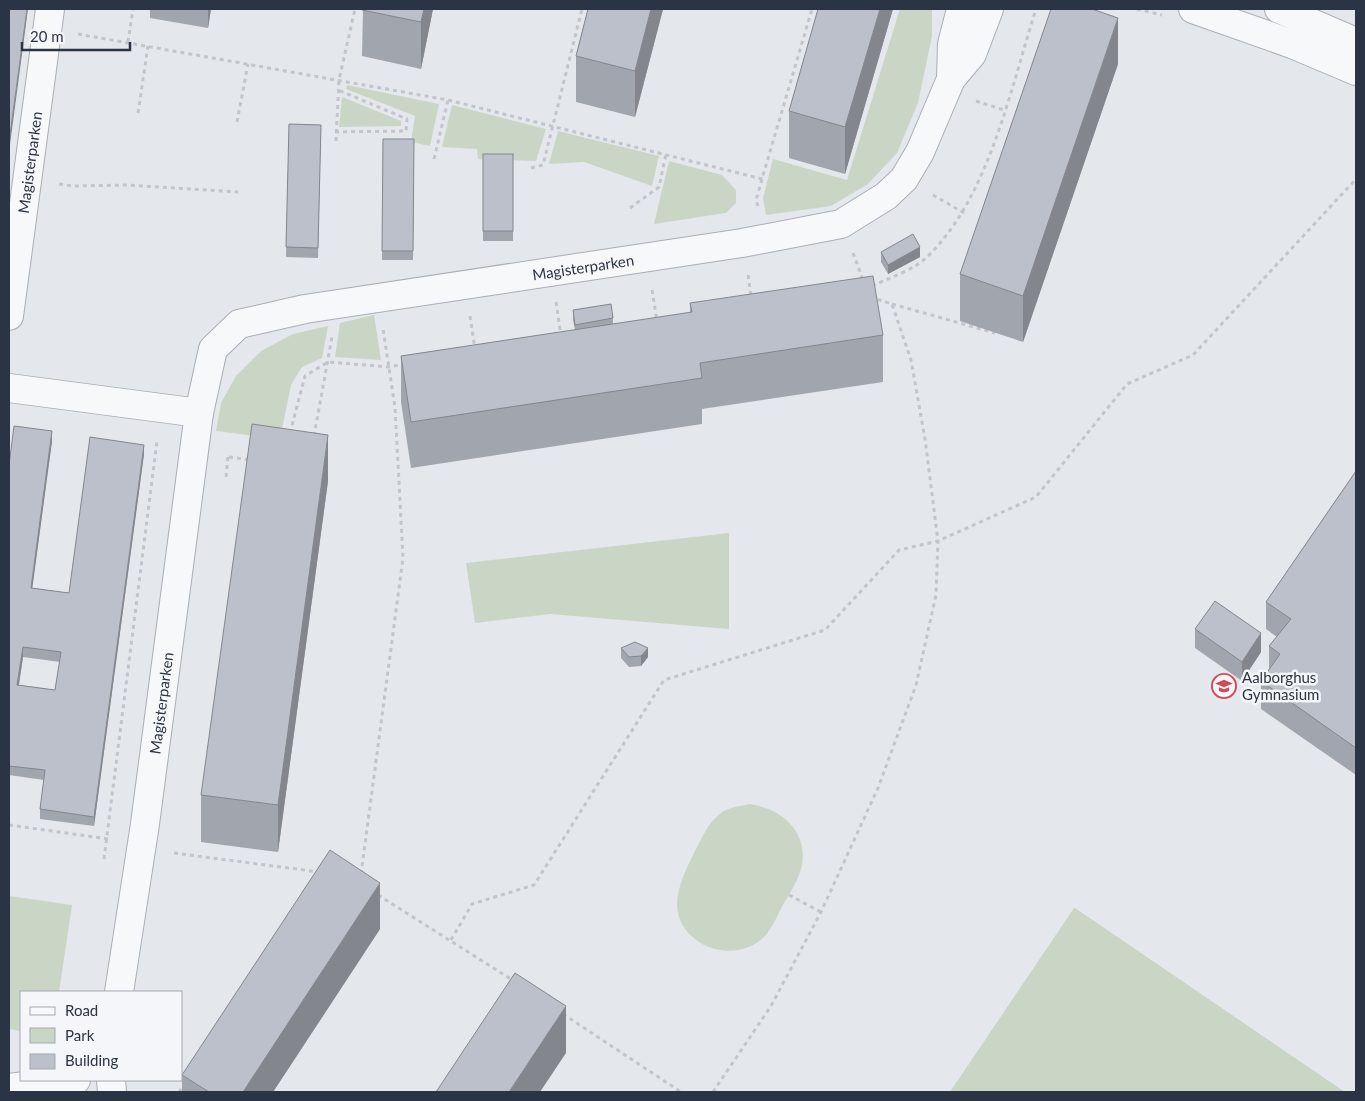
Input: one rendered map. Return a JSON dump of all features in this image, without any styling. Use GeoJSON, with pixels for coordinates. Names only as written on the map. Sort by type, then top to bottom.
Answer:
{"type":"FeatureCollection","features":[{"type":"Feature","properties":{"kind":"street","name":"Magisterparken"},"geometry":{"type":"LineString","coordinates":[[951,79],[952,44],[961,9]]}},
{"type":"Feature","properties":{"kind":"street","name":"Magisterparken"},"geometry":{"type":"LineString","coordinates":[[119,991],[142,844],[198,413],[213,349],[239,324],[305,309],[764,239],[841,224],[886,196],[904,178],[920,152],[951,79],[972,54],[989,9]]}},
{"type":"Feature","properties":{"kind":"street"},"geometry":{"type":"LineString","coordinates":[[1193,9],[1292,44],[1356,71]]}},
{"type":"Feature","properties":{"kind":"street"},"geometry":{"type":"LineString","coordinates":[[1279,9],[1356,42]]}},
{"type":"Feature","properties":{"kind":"street","name":"Magisterparken"},"geometry":{"type":"LineString","coordinates":[[9,316],[49,19]]}},
{"type":"Feature","properties":{"kind":"street"},"geometry":{"type":"LineString","coordinates":[[9,388],[198,413]]}},
{"type":"Feature","properties":{"kind":"street"},"geometry":{"type":"LineString","coordinates":[[9,1088],[68,1081]]}},
{"type":"Feature","properties":{"kind":"path"},"geometry":{"type":"LineString","coordinates":[[128,42],[133,9]]}},
{"type":"Feature","properties":{"kind":"path"},"geometry":{"type":"LineString","coordinates":[[336,141],[339,80],[355,9]]}},
{"type":"Feature","properties":{"kind":"path"},"geometry":{"type":"LineString","coordinates":[[531,168],[543,165],[582,9]]}},
{"type":"Feature","properties":{"kind":"path"},"geometry":{"type":"LineString","coordinates":[[764,239],[756,200],[812,9]]}},
{"type":"Feature","properties":{"kind":"path"},"geometry":{"type":"LineString","coordinates":[[1137,9],[1144,10]]}},
{"type":"Feature","properties":{"kind":"path"},"geometry":{"type":"LineString","coordinates":[[49,19],[128,42],[448,100],[762,179]]}},
{"type":"Feature","properties":{"kind":"path"},"geometry":{"type":"LineString","coordinates":[[138,112],[148,46]]}},
{"type":"Feature","properties":{"kind":"path"},"geometry":{"type":"LineString","coordinates":[[237,122],[248,64]]}},
{"type":"Feature","properties":{"kind":"path"},"geometry":{"type":"LineString","coordinates":[[335,132],[406,131],[407,119],[338,90]]}},
{"type":"Feature","properties":{"kind":"path"},"geometry":{"type":"LineString","coordinates":[[434,159],[448,100]]}},
{"type":"Feature","properties":{"kind":"path"},"geometry":{"type":"LineString","coordinates":[[984,104],[1004,110]]}},
{"type":"Feature","properties":{"kind":"path"},"geometry":{"type":"LineString","coordinates":[[630,208],[659,187],[666,154]]}},
{"type":"Feature","properties":{"kind":"path"},"geometry":{"type":"LineString","coordinates":[[27,179],[73,186],[128,185],[238,192]]}},
{"type":"Feature","properties":{"kind":"path"},"geometry":{"type":"LineString","coordinates":[[451,940],[472,904],[534,885],[664,680],[825,630],[899,550],[938,541],[1036,497],[1127,384],[1193,355],[1356,179]]}},
{"type":"Feature","properties":{"kind":"path"},"geometry":{"type":"LineString","coordinates":[[942,200],[964,213]]}},
{"type":"Feature","properties":{"kind":"path"},"geometry":{"type":"LineString","coordinates":[[841,224],[867,289]]}},
{"type":"Feature","properties":{"kind":"path"},"geometry":{"type":"LineString","coordinates":[[750,288],[752,303]]}},
{"type":"Feature","properties":{"kind":"path"},"geometry":{"type":"LineString","coordinates":[[871,298],[995,333]]}},
{"type":"Feature","properties":{"kind":"path"},"geometry":{"type":"LineString","coordinates":[[360,884],[403,558],[396,407],[378,299]]}},
{"type":"Feature","properties":{"kind":"path"},"geometry":{"type":"LineString","coordinates":[[314,439],[338,304]]}},
{"type":"Feature","properties":{"kind":"path"},"geometry":{"type":"LineString","coordinates":[[713,1092],[771,1006],[820,912],[878,788],[916,686],[936,595],[938,541],[925,439],[911,360],[892,304]]}},
{"type":"Feature","properties":{"kind":"path"},"geometry":{"type":"LineString","coordinates":[[655,307],[658,326]]}},
{"type":"Feature","properties":{"kind":"path"},"geometry":{"type":"LineString","coordinates":[[559,324],[562,340]]}},
{"type":"Feature","properties":{"kind":"path"},"geometry":{"type":"LineString","coordinates":[[473,337],[475,354]]}},
{"type":"Feature","properties":{"kind":"path"},"geometry":{"type":"LineString","coordinates":[[289,438],[305,376],[328,362],[389,367]]}},
{"type":"Feature","properties":{"kind":"path"},"geometry":{"type":"LineString","coordinates":[[103,868],[162,408]]}},
{"type":"Feature","properties":{"kind":"path"},"geometry":{"type":"LineString","coordinates":[[229,457],[256,461]]}},
{"type":"Feature","properties":{"kind":"path"},"geometry":{"type":"LineString","coordinates":[[9,826],[142,844],[172,853],[324,873]]}},
{"type":"Feature","properties":{"kind":"path"},"geometry":{"type":"LineString","coordinates":[[376,894],[522,987]]}},
{"type":"Feature","properties":{"kind":"path"},"geometry":{"type":"LineString","coordinates":[[789,895],[820,912]]}},
{"type":"Feature","properties":{"kind":"path"},"geometry":{"type":"LineString","coordinates":[[562,1013],[681,1092]]}},
{"type":"Feature","properties":{"kind":"path"},"geometry":{"type":"LineString","coordinates":[[180,1092],[190,1076]]}},
{"type":"Feature","properties":{"kind":"green space"},"geometry":{"type":"Polygon","coordinates":[[[900,9],[932,9],[932,36],[918,103],[897,153],[868,184],[831,206],[766,215],[763,198],[773,159],[847,180],[900,9]]]}},
{"type":"Feature","properties":{"kind":"green space"},"geometry":{"type":"Polygon","coordinates":[[[347,85],[439,104],[430,146],[411,142],[415,116],[346,89],[347,85]]]}},
{"type":"Feature","properties":{"kind":"green space"},"geometry":{"type":"Polygon","coordinates":[[[342,97],[401,121],[401,126],[339,127],[342,97]]]}},
{"type":"Feature","properties":{"kind":"green space"},"geometry":{"type":"Polygon","coordinates":[[[452,105],[546,129],[536,161],[478,159],[477,149],[442,147],[452,105]]]}},
{"type":"Feature","properties":{"kind":"green space"},"geometry":{"type":"Polygon","coordinates":[[[558,131],[659,156],[652,186],[584,162],[549,164],[558,131]]]}},
{"type":"Feature","properties":{"kind":"green space"},"geometry":{"type":"Polygon","coordinates":[[[669,161],[722,175],[736,190],[736,203],[726,213],[654,224],[669,161]]]}},
{"type":"Feature","properties":{"kind":"green space"},"geometry":{"type":"Polygon","coordinates":[[[374,315],[381,360],[335,357],[340,323],[374,315]]]}},
{"type":"Feature","properties":{"kind":"green space"},"geometry":{"type":"Polygon","coordinates":[[[328,326],[322,358],[302,367],[291,385],[280,439],[216,431],[221,403],[236,376],[261,351],[293,334],[328,326]]]}},
{"type":"Feature","properties":{"kind":"green space"},"geometry":{"type":"Polygon","coordinates":[[[729,533],[729,629],[550,614],[475,623],[466,563],[729,533]]]}},
{"type":"Feature","properties":{"kind":"green space"},"geometry":{"type":"Polygon","coordinates":[[[749,804],[771,810],[781,816],[796,831],[801,841],[803,852],[802,865],[794,885],[773,925],[765,936],[758,942],[742,949],[724,951],[699,942],[688,932],[681,921],[678,910],[680,886],[695,851],[714,819],[724,811],[749,804]]]}},
{"type":"Feature","properties":{"kind":"green space"},"geometry":{"type":"Polygon","coordinates":[[[9,896],[72,905],[59,991],[20,991],[20,1031],[9,1029],[9,896]]]}},
{"type":"Feature","properties":{"kind":"green space"},"geometry":{"type":"Polygon","coordinates":[[[1075,908],[1345,1092],[950,1092],[1075,908]]]}},
{"type":"Feature","properties":{"kind":"building"},"geometry":{"type":"Polygon","coordinates":[[[9,9],[27,9],[9,142],[9,9]]]}},
{"type":"Feature","properties":{"kind":"building"},"geometry":{"type":"Polygon","coordinates":[[[363,9],[424,9],[421,22],[363,9]]]}},
{"type":"Feature","properties":{"kind":"building"},"geometry":{"type":"Polygon","coordinates":[[[588,9],[651,9],[635,71],[576,56],[588,9]]]}},
{"type":"Feature","properties":{"kind":"building"},"geometry":{"type":"Polygon","coordinates":[[[818,9],[880,9],[845,127],[789,111],[818,9]]]}},
{"type":"Feature","properties":{"kind":"building"},"geometry":{"type":"Polygon","coordinates":[[[1051,9],[1092,9],[1118,18],[1023,296],[960,274],[1051,9]]]}},
{"type":"Feature","properties":{"kind":"building"},"geometry":{"type":"Polygon","coordinates":[[[289,124],[321,125],[318,248],[286,247],[289,124]]]}},
{"type":"Feature","properties":{"kind":"building"},"geometry":{"type":"Polygon","coordinates":[[[383,139],[414,139],[413,251],[382,251],[383,139]]]}},
{"type":"Feature","properties":{"kind":"building"},"geometry":{"type":"Polygon","coordinates":[[[483,154],[513,154],[513,231],[483,231],[483,154]]]}},
{"type":"Feature","properties":{"kind":"building"},"geometry":{"type":"Polygon","coordinates":[[[913,234],[920,247],[888,265],[881,252],[913,234]]]}},
{"type":"Feature","properties":{"kind":"building"},"geometry":{"type":"Polygon","coordinates":[[[873,276],[883,335],[700,363],[702,378],[411,422],[401,356],[692,312],[690,303],[873,276]]]}},
{"type":"Feature","properties":{"kind":"building"},"geometry":{"type":"Polygon","coordinates":[[[611,304],[613,318],[575,325],[573,310],[611,304]]]}},
{"type":"Feature","properties":{"kind":"building"},"geometry":{"type":"Polygon","coordinates":[[[252,424],[328,435],[278,805],[201,795],[252,424]]]}},
{"type":"Feature","properties":{"kind":"building"},"geometry":{"type":"Polygon","coordinates":[[[14,426],[52,431],[31,588],[69,593],[90,437],[144,445],[94,817],[40,809],[45,770],[9,766],[9,465],[14,426]],[[23,647],[17,685],[55,690],[61,652],[23,647]]]}},
{"type":"Feature","properties":{"kind":"building"},"geometry":{"type":"Polygon","coordinates":[[[1356,471],[1356,748],[1261,681],[1280,654],[1269,646],[1291,619],[1266,602],[1356,471]]]}},
{"type":"Feature","properties":{"kind":"building"},"geometry":{"type":"Polygon","coordinates":[[[1215,601],[1261,633],[1242,662],[1195,629],[1215,601]]]}},
{"type":"Feature","properties":{"kind":"building"},"geometry":{"type":"Polygon","coordinates":[[[635,642],[648,648],[641,656],[629,657],[621,648],[635,642]]]}},
{"type":"Feature","properties":{"kind":"building"},"geometry":{"type":"Polygon","coordinates":[[[330,850],[380,883],[243,1092],[209,1092],[182,1075],[330,850]]]}},
{"type":"Feature","properties":{"kind":"building"},"geometry":{"type":"Polygon","coordinates":[[[515,973],[566,1006],[509,1092],[436,1092],[515,973]]]}},
{"type":"Feature","properties":{"kind":"place","name":"Aalborghus Gymnasium"},"geometry":{"type":"Point","coordinates":[1224,686]}}]}
